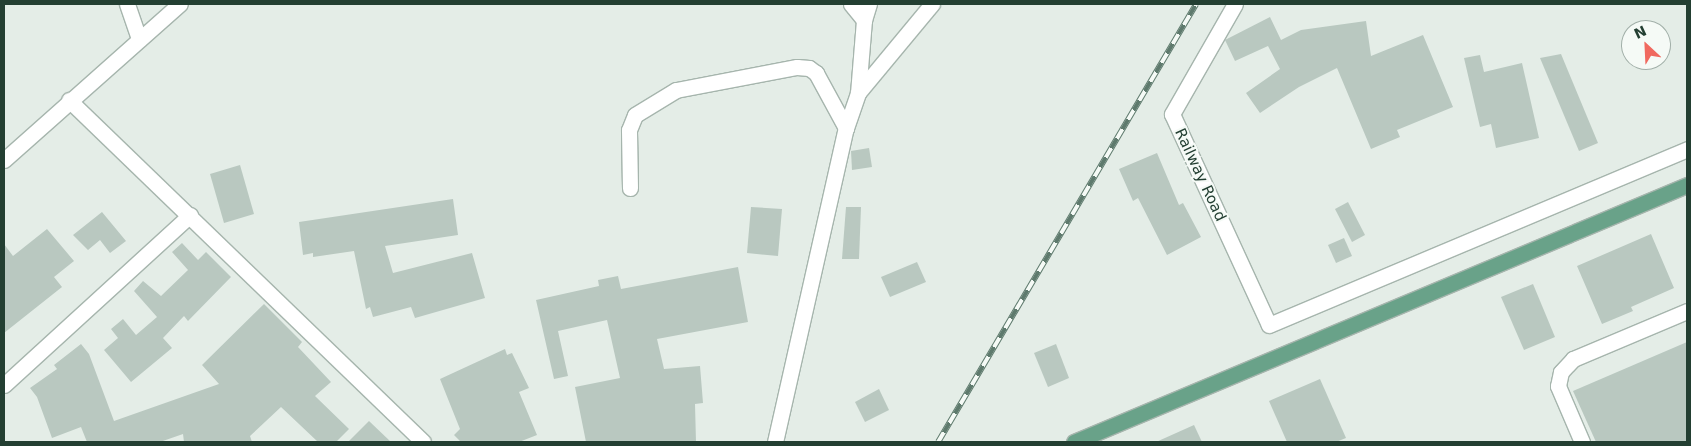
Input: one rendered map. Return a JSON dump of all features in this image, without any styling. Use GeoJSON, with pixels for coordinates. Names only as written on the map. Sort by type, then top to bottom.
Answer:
{"type":"FeatureCollection","features":[{"type":"Feature","properties":{"kind":"main road"},"geometry":{"type":"LineString","coordinates":[[1074,442],[1687,185]]}},
{"type":"Feature","properties":{"kind":"street"},"geometry":{"type":"LineString","coordinates":[[127,4],[139,39]]}},
{"type":"Feature","properties":{"kind":"street"},"geometry":{"type":"LineString","coordinates":[[4,160],[69,100],[180,4]]}},
{"type":"Feature","properties":{"kind":"street"},"geometry":{"type":"LineString","coordinates":[[851,4],[864,20]]}},
{"type":"Feature","properties":{"kind":"street"},"geometry":{"type":"LineString","coordinates":[[775,442],[846,128],[858,93],[864,20],[869,4]]}},
{"type":"Feature","properties":{"kind":"street"},"geometry":{"type":"LineString","coordinates":[[858,93],[932,4]]}},
{"type":"Feature","properties":{"kind":"street","name":"Railway Road"},"geometry":{"type":"LineString","coordinates":[[1235,4],[1172,114],[1269,325],[1687,149]]}},
{"type":"Feature","properties":{"kind":"street"},"geometry":{"type":"LineString","coordinates":[[630,188],[629,130],[635,115],[676,90],[798,67],[809,68],[816,73],[846,128]]}},
{"type":"Feature","properties":{"kind":"street"},"geometry":{"type":"LineString","coordinates":[[69,100],[423,442]]}},
{"type":"Feature","properties":{"kind":"street"},"geometry":{"type":"LineString","coordinates":[[4,385],[190,216]]}},
{"type":"Feature","properties":{"kind":"street"},"geometry":{"type":"LineString","coordinates":[[1582,442],[1558,386],[1561,372],[1573,359],[1687,311]]}},
{"type":"Feature","properties":{"kind":"building"},"geometry":{"type":"Polygon","coordinates":[[[1270,17],[1281,40],[1301,30],[1366,21],[1371,56],[1423,35],[1453,107],[1397,130],[1400,137],[1371,149],[1337,68],[1299,87],[1260,113],[1246,93],[1280,69],[1268,46],[1235,61],[1225,40],[1270,17]]]}},
{"type":"Feature","properties":{"kind":"building"},"geometry":{"type":"Polygon","coordinates":[[[1561,54],[1598,143],[1579,151],[1540,58],[1561,54]]]}},
{"type":"Feature","properties":{"kind":"building"},"geometry":{"type":"Polygon","coordinates":[[[1480,55],[1484,72],[1522,63],[1539,138],[1496,148],[1491,124],[1480,127],[1464,58],[1480,55]]]}},
{"type":"Feature","properties":{"kind":"building"},"geometry":{"type":"Polygon","coordinates":[[[869,148],[872,167],[852,170],[851,151],[869,148]]]}},
{"type":"Feature","properties":{"kind":"building"},"geometry":{"type":"Polygon","coordinates":[[[1157,153],[1179,205],[1183,203],[1201,237],[1167,255],[1138,198],[1133,201],[1119,169],[1157,153]]]}},
{"type":"Feature","properties":{"kind":"building"},"geometry":{"type":"Polygon","coordinates":[[[240,165],[254,214],[224,223],[210,174],[240,165]]]}},
{"type":"Feature","properties":{"kind":"building"},"geometry":{"type":"Polygon","coordinates":[[[453,199],[458,235],[385,246],[393,273],[472,253],[485,298],[415,318],[411,307],[373,317],[370,307],[366,309],[354,251],[313,257],[313,253],[303,255],[299,222],[453,199]]]}},
{"type":"Feature","properties":{"kind":"building"},"geometry":{"type":"Polygon","coordinates":[[[1348,202],[1365,235],[1352,242],[1335,209],[1348,202]]]}},
{"type":"Feature","properties":{"kind":"building"},"geometry":{"type":"Polygon","coordinates":[[[751,207],[782,209],[778,256],[747,253],[751,207]]]}},
{"type":"Feature","properties":{"kind":"building"},"geometry":{"type":"Polygon","coordinates":[[[846,207],[861,207],[859,259],[842,259],[846,207]]]}},
{"type":"Feature","properties":{"kind":"building"},"geometry":{"type":"Polygon","coordinates":[[[102,212],[126,241],[110,253],[100,240],[88,250],[73,235],[102,212]]]}},
{"type":"Feature","properties":{"kind":"building"},"geometry":{"type":"Polygon","coordinates":[[[47,229],[74,261],[54,277],[62,287],[4,333],[4,244],[13,256],[47,229]]]}},
{"type":"Feature","properties":{"kind":"building"},"geometry":{"type":"Polygon","coordinates":[[[1651,234],[1674,288],[1631,307],[1633,311],[1602,324],[1577,266],[1651,234]]]}},
{"type":"Feature","properties":{"kind":"building"},"geometry":{"type":"Polygon","coordinates":[[[1344,238],[1352,256],[1336,263],[1328,245],[1344,238]]]}},
{"type":"Feature","properties":{"kind":"building"},"geometry":{"type":"Polygon","coordinates":[[[182,243],[198,260],[206,252],[231,277],[188,321],[184,316],[163,338],[172,348],[131,382],[104,350],[118,338],[111,329],[123,319],[136,335],[157,317],[134,291],[143,281],[161,296],[188,270],[172,252],[182,243]]]}},
{"type":"Feature","properties":{"kind":"building"},"geometry":{"type":"Polygon","coordinates":[[[917,262],[926,282],[890,297],[881,277],[917,262]]]}},
{"type":"Feature","properties":{"kind":"building"},"geometry":{"type":"Polygon","coordinates":[[[738,267],[748,322],[657,339],[664,369],[700,366],[703,403],[695,404],[696,442],[586,442],[575,387],[620,378],[607,320],[558,331],[568,376],[554,379],[536,300],[599,286],[598,280],[618,276],[621,289],[738,267]]]}},
{"type":"Feature","properties":{"kind":"building"},"geometry":{"type":"Polygon","coordinates":[[[1533,284],[1555,337],[1524,350],[1501,297],[1533,284]]]}},
{"type":"Feature","properties":{"kind":"building"},"geometry":{"type":"Polygon","coordinates":[[[264,304],[302,342],[298,347],[331,382],[315,396],[349,429],[336,442],[318,442],[281,407],[250,436],[252,442],[184,442],[183,434],[160,442],[87,442],[81,427],[52,438],[37,397],[30,388],[57,369],[54,365],[81,344],[89,354],[114,421],[219,384],[202,365],[264,304]]]}},
{"type":"Feature","properties":{"kind":"building"},"geometry":{"type":"Polygon","coordinates":[[[1687,342],[1687,442],[1596,442],[1573,391],[1687,342]]]}},
{"type":"Feature","properties":{"kind":"building"},"geometry":{"type":"Polygon","coordinates":[[[1056,344],[1069,378],[1048,387],[1034,353],[1056,344]]]}},
{"type":"Feature","properties":{"kind":"building"},"geometry":{"type":"Polygon","coordinates":[[[505,349],[507,355],[512,353],[529,388],[519,392],[537,435],[519,442],[461,442],[454,435],[460,429],[440,379],[505,349]]]}},
{"type":"Feature","properties":{"kind":"building"},"geometry":{"type":"Polygon","coordinates":[[[1320,379],[1346,438],[1336,442],[1287,442],[1269,401],[1320,379]]]}},
{"type":"Feature","properties":{"kind":"building"},"geometry":{"type":"Polygon","coordinates":[[[879,389],[889,410],[865,422],[855,402],[879,389]]]}},
{"type":"Feature","properties":{"kind":"building"},"geometry":{"type":"Polygon","coordinates":[[[369,421],[391,442],[348,442],[369,421]]]}},
{"type":"Feature","properties":{"kind":"building"},"geometry":{"type":"Polygon","coordinates":[[[1194,425],[1202,442],[1156,442],[1194,425]]]}},
{"type":"Feature","properties":{"kind":"railway"},"geometry":{"type":"LineString","coordinates":[[938,442],[1196,4]]}}]}
